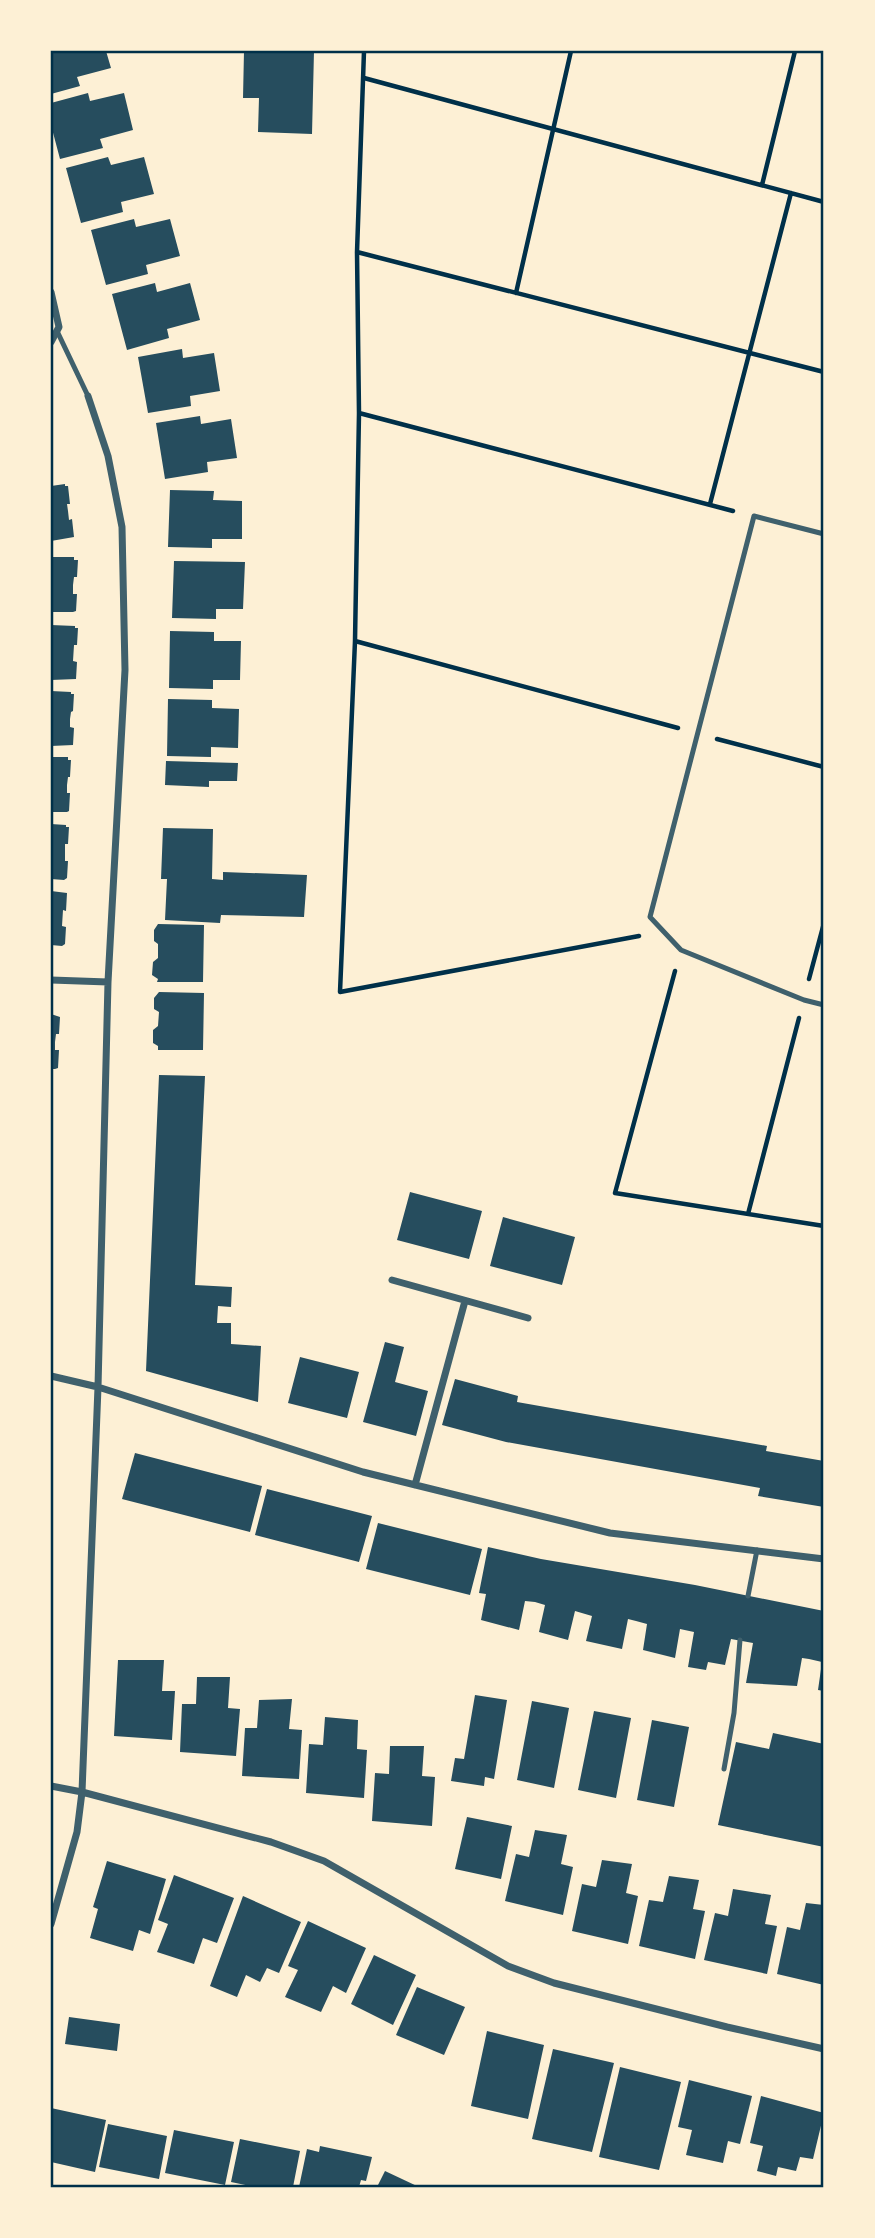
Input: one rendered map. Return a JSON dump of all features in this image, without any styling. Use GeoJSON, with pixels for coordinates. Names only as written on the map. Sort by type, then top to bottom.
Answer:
{"type":"FeatureCollection","features":[{"type":"Feature","properties":{"kind":"street"},"geometry":{"type":"LineString","coordinates":[[51,292],[59,321],[51,342]]}},
{"type":"Feature","properties":{"kind":"street"},"geometry":{"type":"LineString","coordinates":[[51,1924],[77,1832],[82,1792],[98,1387],[108,982],[125,670],[122,527],[108,456],[88,396]]}},
{"type":"Feature","properties":{"kind":"street"},"geometry":{"type":"LineString","coordinates":[[51,980],[108,982]]}},
{"type":"Feature","properties":{"kind":"street"},"geometry":{"type":"LineString","coordinates":[[392,1280],[528,1318]]}},
{"type":"Feature","properties":{"kind":"street"},"geometry":{"type":"LineString","coordinates":[[415,1485],[465,1301]]}},
{"type":"Feature","properties":{"kind":"street"},"geometry":{"type":"LineString","coordinates":[[51,1376],[98,1387],[363,1472],[610,1533],[824,1559]]}},
{"type":"Feature","properties":{"kind":"street"},"geometry":{"type":"LineString","coordinates":[[51,1786],[271,1842],[324,1861],[508,1966],[554,1983],[824,2049]]}},
{"type":"Feature","properties":{"kind":"lane"},"geometry":{"type":"LineString","coordinates":[[57,331],[88,396]]}},
{"type":"Feature","properties":{"kind":"lane"},"geometry":{"type":"LineString","coordinates":[[824,534],[754,516],[650,916],[681,950],[804,1000],[824,1005]]}},
{"type":"Feature","properties":{"kind":"lane"},"geometry":{"type":"LineString","coordinates":[[748,1596],[757,1550]]}},
{"type":"Feature","properties":{"kind":"lane"},"geometry":{"type":"LineString","coordinates":[[724,1769],[734,1713],[740,1640]]}},
{"type":"Feature","properties":{"kind":"path"},"geometry":{"type":"LineString","coordinates":[[364,51],[358,252],[359,413],[355,641],[340,992],[663,932]]}},
{"type":"Feature","properties":{"kind":"path"},"geometry":{"type":"LineString","coordinates":[[516,293],[570,51]]}},
{"type":"Feature","properties":{"kind":"path"},"geometry":{"type":"LineString","coordinates":[[762,185],[795,51]]}},
{"type":"Feature","properties":{"kind":"path"},"geometry":{"type":"LineString","coordinates":[[364,78],[824,202]]}},
{"type":"Feature","properties":{"kind":"path"},"geometry":{"type":"LineString","coordinates":[[710,505],[791,193]]}},
{"type":"Feature","properties":{"kind":"path"},"geometry":{"type":"LineString","coordinates":[[358,252],[824,373]]}},
{"type":"Feature","properties":{"kind":"path"},"geometry":{"type":"LineString","coordinates":[[359,413],[754,516]]}},
{"type":"Feature","properties":{"kind":"path"},"geometry":{"type":"LineString","coordinates":[[355,641],[824,767]]}},
{"type":"Feature","properties":{"kind":"path"},"geometry":{"type":"LineString","coordinates":[[748,1214],[824,923]]}},
{"type":"Feature","properties":{"kind":"path"},"geometry":{"type":"LineString","coordinates":[[681,950],[615,1193],[824,1226]]}},
{"type":"Feature","properties":{"kind":"building"},"geometry":{"type":"Polygon","coordinates":[[[51,51],[106,51],[111,68],[77,77],[80,86],[51,94],[51,51]]]}},
{"type":"Feature","properties":{"kind":"building"},"geometry":{"type":"Polygon","coordinates":[[[244,51],[314,51],[312,134],[258,132],[259,98],[243,98],[244,51]]]}},
{"type":"Feature","properties":{"kind":"building"},"geometry":{"type":"Polygon","coordinates":[[[88,93],[90,101],[124,93],[133,130],[100,139],[103,148],[60,159],[51,125],[51,103],[88,93]]]}},
{"type":"Feature","properties":{"kind":"building"},"geometry":{"type":"Polygon","coordinates":[[[108,157],[111,165],[144,157],[154,194],[121,202],[123,212],[81,223],[66,168],[108,157]]]}},
{"type":"Feature","properties":{"kind":"building"},"geometry":{"type":"Polygon","coordinates":[[[134,219],[136,227],[170,219],[180,256],[146,265],[148,274],[106,285],[91,230],[134,219]]]}},
{"type":"Feature","properties":{"kind":"building"},"geometry":{"type":"Polygon","coordinates":[[[155,283],[157,292],[190,283],[200,320],[167,329],[169,338],[127,350],[112,294],[155,283]]]}},
{"type":"Feature","properties":{"kind":"building"},"geometry":{"type":"Polygon","coordinates":[[[182,349],[183,358],[214,353],[220,391],[190,396],[191,406],[148,413],[138,357],[182,349]]]}},
{"type":"Feature","properties":{"kind":"building"},"geometry":{"type":"Polygon","coordinates":[[[200,416],[201,424],[231,419],[237,458],[207,462],[208,472],[165,479],[156,423],[200,416]]]}},
{"type":"Feature","properties":{"kind":"building"},"geometry":{"type":"Polygon","coordinates":[[[51,486],[68,486],[70,504],[67,504],[74,537],[51,541],[51,486]]]}},
{"type":"Feature","properties":{"kind":"building"},"geometry":{"type":"Polygon","coordinates":[[[170,490],[214,491],[213,500],[242,501],[242,539],[212,539],[212,548],[168,547],[170,490]]]}},
{"type":"Feature","properties":{"kind":"building"},"geometry":{"type":"Polygon","coordinates":[[[51,557],[74,557],[74,560],[78,560],[77,577],[74,577],[73,585],[73,594],[77,594],[76,611],[51,612],[51,557]]]}},
{"type":"Feature","properties":{"kind":"building"},"geometry":{"type":"Polygon","coordinates":[[[174,561],[245,562],[243,609],[216,609],[216,619],[172,618],[174,561]]]}},
{"type":"Feature","properties":{"kind":"building"},"geometry":{"type":"Polygon","coordinates":[[[51,625],[78,628],[73,661],[77,662],[76,679],[51,680],[51,625]]]}},
{"type":"Feature","properties":{"kind":"building"},"geometry":{"type":"Polygon","coordinates":[[[170,631],[214,632],[214,641],[241,641],[240,680],[213,680],[213,689],[169,688],[170,631]]]}},
{"type":"Feature","properties":{"kind":"building"},"geometry":{"type":"Polygon","coordinates":[[[51,691],[74,694],[70,719],[70,727],[74,728],[73,745],[51,746],[51,691]]]}},
{"type":"Feature","properties":{"kind":"building"},"geometry":{"type":"Polygon","coordinates":[[[168,699],[212,700],[212,708],[239,709],[238,748],[211,747],[211,757],[167,756],[168,699]]]}},
{"type":"Feature","properties":{"kind":"building"},"geometry":{"type":"Polygon","coordinates":[[[51,757],[68,757],[68,760],[71,760],[67,812],[51,812],[51,757]]]}},
{"type":"Feature","properties":{"kind":"building"},"geometry":{"type":"Polygon","coordinates":[[[166,761],[238,763],[237,781],[209,781],[209,787],[165,785],[166,761]]]}},
{"type":"Feature","properties":{"kind":"building"},"geometry":{"type":"Polygon","coordinates":[[[51,824],[69,827],[68,844],[65,844],[67,878],[64,880],[51,879],[51,824]]]}},
{"type":"Feature","properties":{"kind":"building"},"geometry":{"type":"Polygon","coordinates":[[[163,828],[213,829],[212,879],[223,880],[223,872],[307,875],[304,917],[221,915],[220,923],[165,920],[167,879],[161,879],[163,828]]]}},
{"type":"Feature","properties":{"kind":"building"},"geometry":{"type":"Polygon","coordinates":[[[51,891],[67,893],[62,926],[66,927],[65,944],[62,946],[51,945],[51,891]]]}},
{"type":"Feature","properties":{"kind":"building"},"geometry":{"type":"Polygon","coordinates":[[[158,924],[204,925],[203,982],[157,982],[158,979],[152,975],[153,962],[158,958],[154,930],[158,924]]]}},
{"type":"Feature","properties":{"kind":"building"},"geometry":{"type":"Polygon","coordinates":[[[159,992],[204,993],[203,1050],[158,1050],[158,1046],[153,1043],[153,1030],[158,1026],[159,1012],[154,1009],[154,998],[159,992]]]}},
{"type":"Feature","properties":{"kind":"building"},"geometry":{"type":"Polygon","coordinates":[[[51,1014],[60,1017],[59,1034],[56,1034],[55,1042],[55,1050],[59,1050],[58,1068],[55,1069],[51,1069],[51,1014]]]}},
{"type":"Feature","properties":{"kind":"building"},"geometry":{"type":"Polygon","coordinates":[[[159,1075],[205,1076],[195,1285],[232,1287],[231,1307],[218,1306],[217,1323],[231,1323],[231,1344],[261,1346],[258,1402],[146,1371],[159,1075]]]}},
{"type":"Feature","properties":{"kind":"building"},"geometry":{"type":"Polygon","coordinates":[[[410,1192],[482,1211],[469,1259],[397,1240],[410,1192]]]}},
{"type":"Feature","properties":{"kind":"building"},"geometry":{"type":"Polygon","coordinates":[[[503,1217],[575,1237],[562,1285],[490,1266],[503,1217]]]}},
{"type":"Feature","properties":{"kind":"building"},"geometry":{"type":"Polygon","coordinates":[[[385,1342],[404,1347],[395,1382],[428,1391],[416,1436],[363,1422],[385,1342]]]}},
{"type":"Feature","properties":{"kind":"building"},"geometry":{"type":"Polygon","coordinates":[[[300,1357],[359,1372],[347,1418],[288,1403],[300,1357]]]}},
{"type":"Feature","properties":{"kind":"building"},"geometry":{"type":"Polygon","coordinates":[[[455,1379],[518,1396],[517,1402],[767,1446],[766,1451],[824,1461],[824,1507],[758,1496],[760,1488],[506,1442],[442,1425],[455,1379]]]}},
{"type":"Feature","properties":{"kind":"building"},"geometry":{"type":"Polygon","coordinates":[[[135,1453],[262,1486],[250,1532],[122,1499],[135,1453]]]}},
{"type":"Feature","properties":{"kind":"building"},"geometry":{"type":"Polygon","coordinates":[[[267,1489],[372,1516],[359,1562],[255,1535],[267,1489]]]}},
{"type":"Feature","properties":{"kind":"building"},"geometry":{"type":"Polygon","coordinates":[[[378,1523],[482,1549],[470,1595],[366,1569],[378,1523]]]}},
{"type":"Feature","properties":{"kind":"building"},"geometry":{"type":"Polygon","coordinates":[[[488,1547],[824,1611],[824,1691],[818,1690],[822,1662],[802,1658],[797,1686],[746,1683],[753,1643],[731,1639],[725,1665],[708,1662],[706,1670],[688,1667],[694,1632],[680,1629],[675,1658],[643,1650],[647,1624],[628,1619],[622,1649],[586,1641],[592,1616],[575,1611],[568,1640],[539,1632],[545,1605],[535,1602],[525,1601],[519,1630],[481,1620],[486,1594],[479,1593],[488,1547]]]}},
{"type":"Feature","properties":{"kind":"building"},"geometry":{"type":"Polygon","coordinates":[[[118,1660],[164,1660],[162,1691],[175,1691],[172,1740],[114,1736],[118,1660]]]}},
{"type":"Feature","properties":{"kind":"building"},"geometry":{"type":"Polygon","coordinates":[[[197,1677],[230,1677],[228,1708],[240,1709],[236,1756],[180,1752],[182,1704],[196,1704],[197,1677]]]}},
{"type":"Feature","properties":{"kind":"building"},"geometry":{"type":"Polygon","coordinates":[[[475,1695],[507,1700],[494,1779],[485,1777],[484,1786],[451,1781],[455,1758],[464,1759],[475,1695]]]}},
{"type":"Feature","properties":{"kind":"building"},"geometry":{"type":"Polygon","coordinates":[[[292,1699],[289,1729],[302,1730],[299,1779],[242,1776],[245,1728],[257,1728],[259,1700],[292,1699]]]}},
{"type":"Feature","properties":{"kind":"building"},"geometry":{"type":"Polygon","coordinates":[[[532,1701],[569,1708],[554,1788],[517,1780],[532,1701]]]}},
{"type":"Feature","properties":{"kind":"building"},"geometry":{"type":"Polygon","coordinates":[[[594,1711],[631,1718],[616,1798],[578,1790],[594,1711]]]}},
{"type":"Feature","properties":{"kind":"building"},"geometry":{"type":"Polygon","coordinates":[[[325,1717],[358,1720],[357,1749],[367,1750],[364,1798],[306,1793],[309,1744],[323,1745],[325,1717]]]}},
{"type":"Feature","properties":{"kind":"building"},"geometry":{"type":"Polygon","coordinates":[[[652,1720],[689,1727],[674,1807],[637,1800],[652,1720]]]}},
{"type":"Feature","properties":{"kind":"building"},"geometry":{"type":"Polygon","coordinates":[[[773,1733],[824,1744],[824,1847],[718,1825],[736,1742],[769,1749],[773,1733]]]}},
{"type":"Feature","properties":{"kind":"building"},"geometry":{"type":"Polygon","coordinates":[[[390,1746],[424,1746],[422,1776],[435,1777],[432,1826],[372,1821],[375,1773],[389,1774],[390,1746]]]}},
{"type":"Feature","properties":{"kind":"building"},"geometry":{"type":"Polygon","coordinates":[[[467,1817],[512,1826],[501,1879],[455,1869],[467,1817]]]}},
{"type":"Feature","properties":{"kind":"building"},"geometry":{"type":"Polygon","coordinates":[[[535,1830],[567,1835],[561,1864],[573,1867],[563,1915],[505,1901],[516,1854],[529,1857],[535,1830]]]}},
{"type":"Feature","properties":{"kind":"building"},"geometry":{"type":"Polygon","coordinates":[[[602,1860],[632,1864],[626,1893],[638,1896],[628,1944],[572,1931],[582,1884],[596,1887],[602,1860]]]}},
{"type":"Feature","properties":{"kind":"building"},"geometry":{"type":"Polygon","coordinates":[[[107,1861],[166,1879],[150,1934],[139,1930],[133,1951],[90,1938],[98,1909],[93,1907],[107,1861]]]}},
{"type":"Feature","properties":{"kind":"building"},"geometry":{"type":"Polygon","coordinates":[[[174,1875],[234,1898],[217,1943],[203,1938],[194,1964],[157,1952],[168,1924],[158,1920],[174,1875]]]}},
{"type":"Feature","properties":{"kind":"building"},"geometry":{"type":"Polygon","coordinates":[[[669,1876],[699,1880],[693,1909],[705,1911],[695,1959],[639,1946],[649,1900],[663,1902],[669,1876]]]}},
{"type":"Feature","properties":{"kind":"building"},"geometry":{"type":"Polygon","coordinates":[[[733,1889],[771,1895],[765,1924],[777,1926],[767,1974],[704,1960],[715,1913],[728,1916],[733,1889]]]}},
{"type":"Feature","properties":{"kind":"building"},"geometry":{"type":"Polygon","coordinates":[[[243,1896],[301,1922],[279,1973],[267,1968],[260,1982],[246,1975],[237,1997],[210,1986],[243,1896]]]}},
{"type":"Feature","properties":{"kind":"building"},"geometry":{"type":"Polygon","coordinates":[[[806,1903],[824,1905],[824,1985],[777,1974],[787,1927],[800,1930],[806,1903]]]}},
{"type":"Feature","properties":{"kind":"building"},"geometry":{"type":"Polygon","coordinates":[[[308,1921],[366,1948],[346,1993],[333,1986],[321,2012],[285,1997],[298,1970],[288,1966],[308,1921]]]}},
{"type":"Feature","properties":{"kind":"building"},"geometry":{"type":"Polygon","coordinates":[[[374,1955],[416,1975],[393,2025],[351,2004],[374,1955]]]}},
{"type":"Feature","properties":{"kind":"building"},"geometry":{"type":"Polygon","coordinates":[[[417,1987],[465,2007],[444,2055],[396,2035],[417,1987]]]}},
{"type":"Feature","properties":{"kind":"building"},"geometry":{"type":"Polygon","coordinates":[[[69,2017],[120,2024],[117,2051],[65,2044],[69,2017]]]}},
{"type":"Feature","properties":{"kind":"building"},"geometry":{"type":"Polygon","coordinates":[[[487,2031],[544,2045],[528,2119],[471,2106],[487,2031]]]}},
{"type":"Feature","properties":{"kind":"building"},"geometry":{"type":"Polygon","coordinates":[[[553,2049],[614,2063],[592,2152],[532,2139],[553,2049]]]}},
{"type":"Feature","properties":{"kind":"building"},"geometry":{"type":"Polygon","coordinates":[[[620,2067],[681,2082],[659,2170],[599,2157],[620,2067]]]}},
{"type":"Feature","properties":{"kind":"building"},"geometry":{"type":"Polygon","coordinates":[[[689,2080],[752,2096],[740,2144],[728,2141],[723,2163],[686,2155],[692,2130],[678,2127],[689,2080]]]}},
{"type":"Feature","properties":{"kind":"building"},"geometry":{"type":"Polygon","coordinates":[[[761,2096],[824,2113],[813,2159],[800,2157],[796,2171],[778,2167],[776,2176],[757,2171],[763,2146],[750,2143],[761,2096]]]}},
{"type":"Feature","properties":{"kind":"building"},"geometry":{"type":"Polygon","coordinates":[[[51,2108],[106,2120],[95,2172],[51,2162],[51,2108]]]}},
{"type":"Feature","properties":{"kind":"building"},"geometry":{"type":"Polygon","coordinates":[[[108,2124],[167,2136],[159,2179],[99,2167],[108,2124]]]}},
{"type":"Feature","properties":{"kind":"building"},"geometry":{"type":"Polygon","coordinates":[[[174,2130],[234,2142],[225,2185],[165,2173],[174,2130]]]}},
{"type":"Feature","properties":{"kind":"building"},"geometry":{"type":"Polygon","coordinates":[[[240,2139],[300,2151],[293,2187],[255,2187],[231,2182],[240,2139]]]}},
{"type":"Feature","properties":{"kind":"building"},"geometry":{"type":"Polygon","coordinates":[[[320,2146],[372,2157],[366,2181],[361,2180],[359,2187],[299,2187],[307,2149],[319,2152],[320,2146]]]}},
{"type":"Feature","properties":{"kind":"building"},"geometry":{"type":"Polygon","coordinates":[[[385,2171],[419,2187],[377,2187],[385,2171]]]}}]}
